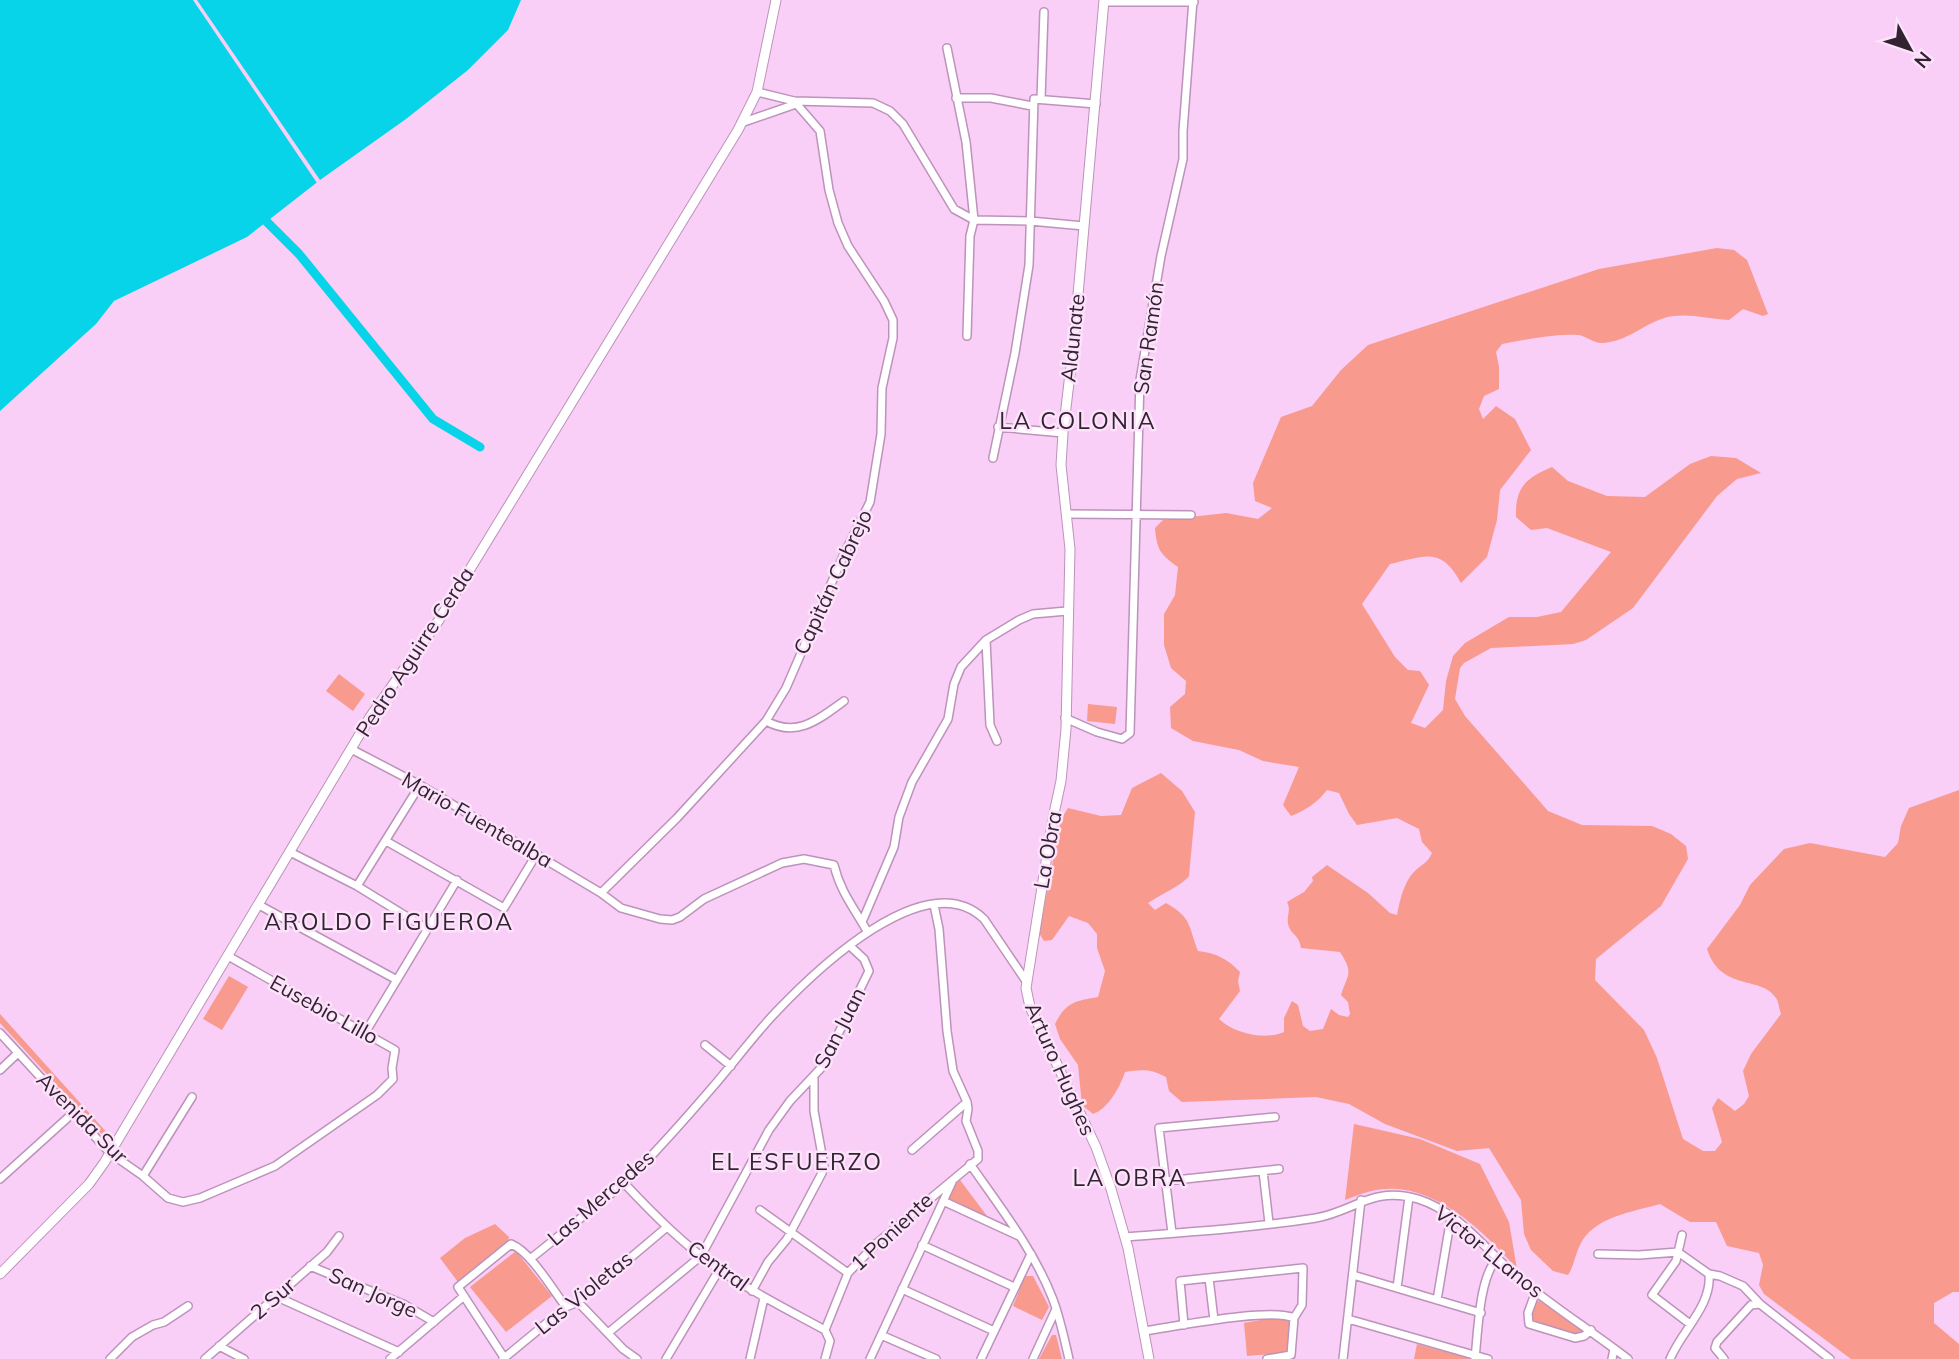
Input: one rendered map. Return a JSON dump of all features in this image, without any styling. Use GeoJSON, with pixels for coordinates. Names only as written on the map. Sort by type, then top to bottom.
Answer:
{"type":"FeatureCollection","features":[{"type":"Feature","properties":{"kind":"street","name":"Pedro Aguirre Cerda"},"geometry":{"type":"LineString","coordinates":[[0,1274],[89,1184],[110,1153],[370,717],[439,620],[741,123],[757,92],[776,0]]}},
{"type":"Feature","properties":{"kind":"street"},"geometry":{"type":"LineString","coordinates":[[1104,1],[1194,1]]}},
{"type":"Feature","properties":{"kind":"street","name":"Aldunate"},"geometry":{"type":"LineString","coordinates":[[1065,718],[1070,549],[1061,465],[1104,1]]}},
{"type":"Feature","properties":{"kind":"street","name":"San Ramón"},"geometry":{"type":"LineString","coordinates":[[1065,718],[1122,739],[1130,733],[1140,380],[1157,293],[1161,256],[1183,159],[1194,1]]}},
{"type":"Feature","properties":{"kind":"street"},"geometry":{"type":"LineString","coordinates":[[1041,99],[1044,12]]}},
{"type":"Feature","properties":{"kind":"street"},"geometry":{"type":"LineString","coordinates":[[947,48],[966,142],[974,220],[970,236],[967,336]]}},
{"type":"Feature","properties":{"kind":"street"},"geometry":{"type":"LineString","coordinates":[[757,92],[795,103],[863,101],[890,111],[903,124],[954,209],[974,220],[1084,226]]}},
{"type":"Feature","properties":{"kind":"street"},"geometry":{"type":"LineString","coordinates":[[956,98],[992,98],[1032,106]]}},
{"type":"Feature","properties":{"kind":"street"},"geometry":{"type":"LineString","coordinates":[[993,458],[1015,353],[1029,265],[1034,99],[1096,104]]}},
{"type":"Feature","properties":{"kind":"street"},"geometry":{"type":"LineString","coordinates":[[741,123],[795,103]]}},
{"type":"Feature","properties":{"kind":"street","name":"Capitán Cabrejo"},"geometry":{"type":"LineString","coordinates":[[601,893],[677,818],[766,721],[786,688],[844,554],[870,502],[881,434],[882,388],[893,338],[893,320],[884,301],[848,246],[838,223],[829,190],[820,131],[795,103]]}},
{"type":"Feature","properties":{"kind":"street"},"geometry":{"type":"LineString","coordinates":[[998,427],[1063,433]]}},
{"type":"Feature","properties":{"kind":"street"},"geometry":{"type":"LineString","coordinates":[[1066,514],[1191,514]]}},
{"type":"Feature","properties":{"kind":"street"},"geometry":{"type":"LineString","coordinates":[[867,931],[862,922],[894,847],[900,817],[912,782],[948,719],[954,684],[961,667],[986,640],[1033,614],[1067,611]]}},
{"type":"Feature","properties":{"kind":"street"},"geometry":{"type":"LineString","coordinates":[[986,640],[990,725],[997,741]]}},
{"type":"Feature","properties":{"kind":"street"},"geometry":{"type":"LineString","coordinates":[[766,721],[778,728],[789,730],[811,723],[844,701]]}},
{"type":"Feature","properties":{"kind":"street","name":"La Obra"},"geometry":{"type":"LineString","coordinates":[[1026,981],[1050,831],[1062,781],[1065,718]]}},
{"type":"Feature","properties":{"kind":"street","name":"Mario Fuentealba"},"geometry":{"type":"LineString","coordinates":[[351,749],[420,785],[601,893],[621,908],[672,920],[704,899],[782,863],[804,859],[835,864],[839,883],[849,905],[862,922]]}},
{"type":"Feature","properties":{"kind":"street"},"geometry":{"type":"LineString","coordinates":[[357,886],[420,785]]}},
{"type":"Feature","properties":{"kind":"street"},"geometry":{"type":"LineString","coordinates":[[386,841],[504,908],[536,855]]}},
{"type":"Feature","properties":{"kind":"street"},"geometry":{"type":"LineString","coordinates":[[290,852],[357,886],[428,929]]}},
{"type":"Feature","properties":{"kind":"street"},"geometry":{"type":"LineString","coordinates":[[365,1033],[457,880]]}},
{"type":"Feature","properties":{"kind":"street"},"geometry":{"type":"LineString","coordinates":[[259,905],[397,980]]}},
{"type":"Feature","properties":{"kind":"street"},"geometry":{"type":"LineString","coordinates":[[965,1121],[967,1102],[953,1071],[949,1048],[943,964],[934,905],[961,905],[976,912],[995,934],[1026,981]]}},
{"type":"Feature","properties":{"kind":"street","name":"Las Mercedes"},"geometry":{"type":"LineString","coordinates":[[390,1359],[464,1296],[458,1287],[511,1244],[517,1246],[530,1259],[624,1183],[732,1066],[775,1012],[867,931],[910,911],[934,905]]}},
{"type":"Feature","properties":{"kind":"street","name":"San Juan"},"geometry":{"type":"LineString","coordinates":[[608,1333],[701,1256],[769,1130],[790,1101],[814,1078],[829,1054],[869,971],[864,959],[850,946]]}},
{"type":"Feature","properties":{"kind":"street","name":"Eusebio Lillo"},"geometry":{"type":"LineString","coordinates":[[169,1198],[183,1202],[200,1198],[275,1166],[377,1095],[393,1079],[395,1051],[228,956]]}},
{"type":"Feature","properties":{"kind":"street","name":"Arturo Hughes"},"geometry":{"type":"LineString","coordinates":[[1026,981],[1030,1007],[1096,1147],[1126,1237],[1149,1359]]}},
{"type":"Feature","properties":{"kind":"street","name":"Avenida Sur"},"geometry":{"type":"LineString","coordinates":[[0,1033],[110,1153],[169,1198]]}},
{"type":"Feature","properties":{"kind":"street"},"geometry":{"type":"LineString","coordinates":[[705,1045],[732,1066]]}},
{"type":"Feature","properties":{"kind":"street"},"geometry":{"type":"LineString","coordinates":[[0,1070],[18,1053]]}},
{"type":"Feature","properties":{"kind":"street"},"geometry":{"type":"LineString","coordinates":[[752,1291],[761,1273],[787,1239],[824,1166],[814,1111],[814,1078]]}},
{"type":"Feature","properties":{"kind":"street"},"geometry":{"type":"LineString","coordinates":[[143,1176],[192,1097]]}},
{"type":"Feature","properties":{"kind":"street"},"geometry":{"type":"LineString","coordinates":[[912,1150],[967,1102]]}},
{"type":"Feature","properties":{"kind":"street"},"geometry":{"type":"LineString","coordinates":[[955,1111],[965,1121],[978,1151],[978,1159],[970,1164],[1031,1254],[1056,1309],[1069,1359]]}},
{"type":"Feature","properties":{"kind":"street"},"geometry":{"type":"LineString","coordinates":[[0,1179],[73,1114]]}},
{"type":"Feature","properties":{"kind":"street"},"geometry":{"type":"LineString","coordinates":[[1172,1233],[1159,1128],[1275,1116]]}},
{"type":"Feature","properties":{"kind":"street","name":"1 Poniente"},"geometry":{"type":"LineString","coordinates":[[825,1359],[830,1341],[825,1330],[848,1273],[877,1243],[970,1164]]}},
{"type":"Feature","properties":{"kind":"street"},"geometry":{"type":"LineString","coordinates":[[1166,1181],[1279,1169]]}},
{"type":"Feature","properties":{"kind":"street"},"geometry":{"type":"LineString","coordinates":[[1263,1171],[1269,1223]]}},
{"type":"Feature","properties":{"kind":"street"},"geometry":{"type":"LineString","coordinates":[[870,1359],[954,1178]]}},
{"type":"Feature","properties":{"kind":"street","name":"Central"},"geometry":{"type":"LineString","coordinates":[[624,1183],[667,1227],[719,1270],[764,1298],[825,1330]]}},
{"type":"Feature","properties":{"kind":"street","name":"Victor LLanos"},"geometry":{"type":"LineString","coordinates":[[1126,1237],[1322,1216],[1361,1200],[1389,1196],[1409,1197],[1431,1204],[1451,1217],[1536,1291],[1628,1359]]}},
{"type":"Feature","properties":{"kind":"street"},"geometry":{"type":"LineString","coordinates":[[1397,1288],[1409,1197]]}},
{"type":"Feature","properties":{"kind":"street"},"geometry":{"type":"LineString","coordinates":[[1343,1359],[1361,1200]]}},
{"type":"Feature","properties":{"kind":"street"},"geometry":{"type":"LineString","coordinates":[[943,1201],[1020,1236]]}},
{"type":"Feature","properties":{"kind":"street"},"geometry":{"type":"LineString","coordinates":[[760,1210],[848,1273]]}},
{"type":"Feature","properties":{"kind":"street"},"geometry":{"type":"LineString","coordinates":[[1437,1300],[1451,1217]]}},
{"type":"Feature","properties":{"kind":"street","name":"Las Violetas"},"geometry":{"type":"LineString","coordinates":[[504,1359],[566,1307],[578,1302],[667,1227]]}},
{"type":"Feature","properties":{"kind":"street"},"geometry":{"type":"LineString","coordinates":[[1682,1235],[1676,1261],[1652,1295],[1690,1324]]}},
{"type":"Feature","properties":{"kind":"street","name":"2 Sur"},"geometry":{"type":"LineString","coordinates":[[205,1359],[327,1252],[339,1236]]}},
{"type":"Feature","properties":{"kind":"street"},"geometry":{"type":"LineString","coordinates":[[922,1245],[1014,1287]]}},
{"type":"Feature","properties":{"kind":"street"},"geometry":{"type":"LineString","coordinates":[[1598,1254],[1678,1252],[1709,1273],[1743,1286],[1760,1304],[1829,1359]]}},
{"type":"Feature","properties":{"kind":"street"},"geometry":{"type":"LineString","coordinates":[[981,1359],[1031,1254]]}},
{"type":"Feature","properties":{"kind":"street"},"geometry":{"type":"LineString","coordinates":[[1475,1357],[1488,1272],[1498,1258]]}},
{"type":"Feature","properties":{"kind":"street"},"geometry":{"type":"LineString","coordinates":[[530,1259],[566,1307]]}},
{"type":"Feature","properties":{"kind":"street","name":"San Jorge"},"geometry":{"type":"LineString","coordinates":[[310,1266],[393,1300],[434,1322]]}},
{"type":"Feature","properties":{"kind":"street"},"geometry":{"type":"LineString","coordinates":[[1184,1325],[1180,1281],[1303,1268],[1302,1305],[1294,1318],[1291,1357],[1267,1359]]}},
{"type":"Feature","properties":{"kind":"street"},"geometry":{"type":"LineString","coordinates":[[666,1359],[719,1270]]}},
{"type":"Feature","properties":{"kind":"street"},"geometry":{"type":"LineString","coordinates":[[1670,1359],[1705,1301],[1709,1290],[1709,1273]]}},
{"type":"Feature","properties":{"kind":"street"},"geometry":{"type":"LineString","coordinates":[[1353,1276],[1481,1312]]}},
{"type":"Feature","properties":{"kind":"street"},"geometry":{"type":"LineString","coordinates":[[1209,1278],[1214,1320]]}},
{"type":"Feature","properties":{"kind":"street"},"geometry":{"type":"LineString","coordinates":[[902,1289],[994,1331]]}},
{"type":"Feature","properties":{"kind":"street"},"geometry":{"type":"LineString","coordinates":[[1536,1291],[1528,1313],[1529,1324],[1575,1338],[1584,1336],[1591,1330]]}},
{"type":"Feature","properties":{"kind":"street"},"geometry":{"type":"LineString","coordinates":[[275,1296],[399,1352]]}},
{"type":"Feature","properties":{"kind":"street"},"geometry":{"type":"LineString","coordinates":[[464,1296],[504,1359]]}},
{"type":"Feature","properties":{"kind":"street"},"geometry":{"type":"LineString","coordinates":[[750,1359],[764,1298]]}},
{"type":"Feature","properties":{"kind":"street"},"geometry":{"type":"LineString","coordinates":[[578,1302],[637,1359]]}},
{"type":"Feature","properties":{"kind":"street"},"geometry":{"type":"LineString","coordinates":[[1721,1357],[1715,1349],[1717,1342],[1751,1305],[1760,1304]]}},
{"type":"Feature","properties":{"kind":"street"},"geometry":{"type":"LineString","coordinates":[[113,1358],[132,1337],[188,1306]]}},
{"type":"Feature","properties":{"kind":"street"},"geometry":{"type":"LineString","coordinates":[[1033,1359],[1056,1309]]}},
{"type":"Feature","properties":{"kind":"street"},"geometry":{"type":"LineString","coordinates":[[1144,1331],[1214,1320],[1283,1314],[1294,1318]]}},
{"type":"Feature","properties":{"kind":"street"},"geometry":{"type":"LineString","coordinates":[[1348,1319],[1488,1359]]}},
{"type":"Feature","properties":{"kind":"street"},"geometry":{"type":"LineString","coordinates":[[881,1335],[936,1359]]}},
{"type":"Feature","properties":{"kind":"street"},"geometry":{"type":"LineString","coordinates":[[219,1346],[244,1359]]}},
{"type":"Feature","properties":{"kind":"street"},"geometry":{"type":"LineString","coordinates":[[1612,1359],[1615,1349]]}},
{"type":"Feature","properties":{"kind":"shaded area"},"geometry":{"type":"Polygon","coordinates":[[[1717,248],[1734,250],[1747,260],[1768,314],[1763,316],[1743,309],[1729,320],[1672,316],[1621,339],[1604,343],[1569,335],[1502,344],[1496,352],[1499,389],[1484,396],[1479,409],[1483,419],[1496,406],[1515,419],[1531,450],[1500,490],[1497,520],[1487,557],[1461,583],[1454,571],[1439,559],[1423,557],[1390,564],[1362,604],[1395,657],[1408,670],[1420,671],[1429,685],[1411,723],[1425,728],[1443,710],[1446,681],[1453,656],[1465,643],[1509,617],[1537,617],[1561,612],[1611,552],[1547,528],[1531,530],[1516,517],[1520,491],[1535,475],[1552,467],[1568,481],[1607,496],[1645,497],[1690,464],[1711,456],[1736,458],[1761,473],[1737,479],[1717,496],[1633,608],[1586,640],[1573,644],[1491,648],[1460,668],[1455,699],[1465,716],[1548,811],[1582,825],[1652,826],[1671,834],[1686,846],[1688,859],[1661,906],[1596,959],[1595,980],[1644,1030],[1657,1058],[1683,1139],[1703,1151],[1715,1151],[1722,1142],[1712,1108],[1718,1098],[1735,1111],[1744,1104],[1749,1096],[1743,1071],[1751,1054],[1781,1014],[1777,1000],[1769,991],[1722,972],[1713,963],[1707,949],[1740,905],[1750,885],[1784,849],[1810,843],[1885,857],[1898,843],[1901,826],[1909,808],[1959,790],[1959,1292],[1953,1292],[1934,1303],[1934,1323],[1959,1344],[1959,1359],[1851,1359],[1764,1294],[1759,1285],[1763,1265],[1759,1253],[1727,1246],[1716,1222],[1690,1222],[1660,1204],[1614,1217],[1594,1228],[1580,1245],[1568,1275],[1553,1271],[1531,1250],[1524,1234],[1521,1200],[1489,1148],[1457,1151],[1385,1124],[1349,1104],[1316,1097],[1182,1102],[1169,1091],[1166,1077],[1156,1072],[1141,1070],[1125,1072],[1117,1091],[1093,1114],[1082,1105],[1078,1065],[1060,1039],[1055,1024],[1067,1007],[1098,997],[1105,971],[1097,948],[1097,934],[1088,923],[1069,916],[1052,940],[1044,941],[1039,933],[1061,819],[1068,808],[1101,816],[1121,815],[1132,788],[1161,773],[1182,791],[1195,812],[1189,876],[1148,903],[1155,910],[1166,903],[1181,913],[1188,923],[1198,951],[1221,957],[1240,972],[1240,991],[1219,1019],[1241,1032],[1259,1036],[1284,1032],[1284,1018],[1292,1001],[1298,1005],[1303,1026],[1310,1031],[1323,1029],[1331,1009],[1339,1015],[1348,1017],[1350,1014],[1348,1002],[1341,995],[1348,973],[1344,959],[1340,952],[1301,948],[1299,940],[1289,927],[1287,902],[1304,892],[1313,881],[1312,877],[1327,865],[1368,893],[1390,913],[1397,915],[1403,890],[1409,879],[1432,853],[1422,842],[1419,829],[1397,818],[1357,825],[1339,793],[1327,790],[1311,806],[1291,816],[1283,805],[1299,767],[1263,761],[1239,750],[1193,741],[1171,728],[1170,707],[1185,694],[1186,681],[1171,668],[1164,645],[1164,614],[1175,595],[1178,567],[1160,551],[1155,528],[1163,520],[1226,513],[1258,519],[1272,508],[1255,501],[1253,483],[1281,417],[1312,406],[1341,370],[1368,345],[1599,269],[1717,248]]]}},
{"type":"Feature","properties":{"kind":"shaded area"},"geometry":{"type":"Polygon","coordinates":[[[339,674],[365,694],[353,711],[326,691],[339,674]]]}},
{"type":"Feature","properties":{"kind":"shaded area"},"geometry":{"type":"Polygon","coordinates":[[[1088,704],[1117,707],[1115,724],[1087,721],[1088,704]]]}},
{"type":"Feature","properties":{"kind":"shaded area"},"geometry":{"type":"Polygon","coordinates":[[[229,976],[248,987],[222,1030],[203,1019],[229,976]]]}},
{"type":"Feature","properties":{"kind":"shaded area"},"geometry":{"type":"Polygon","coordinates":[[[0,1014],[109,1135],[106,1139],[0,1023],[0,1014]]]}},
{"type":"Feature","properties":{"kind":"shaded area"},"geometry":{"type":"Polygon","coordinates":[[[1354,1124],[1420,1139],[1480,1164],[1509,1222],[1517,1269],[1491,1241],[1460,1215],[1424,1195],[1406,1190],[1381,1189],[1345,1200],[1354,1124]]]}},
{"type":"Feature","properties":{"kind":"shaded area"},"geometry":{"type":"Polygon","coordinates":[[[960,1180],[990,1220],[947,1198],[951,1188],[960,1180]]]}},
{"type":"Feature","properties":{"kind":"shaded area"},"geometry":{"type":"Polygon","coordinates":[[[495,1224],[509,1237],[508,1242],[458,1282],[440,1258],[465,1238],[495,1224]]]}},
{"type":"Feature","properties":{"kind":"shaded area"},"geometry":{"type":"Polygon","coordinates":[[[516,1251],[552,1296],[506,1332],[470,1287],[516,1251]]]}},
{"type":"Feature","properties":{"kind":"shaded area"},"geometry":{"type":"Polygon","coordinates":[[[1025,1276],[1033,1276],[1049,1307],[1042,1320],[1013,1306],[1025,1276]]]}},
{"type":"Feature","properties":{"kind":"shaded area"},"geometry":{"type":"Polygon","coordinates":[[[1539,1300],[1584,1331],[1577,1335],[1535,1323],[1532,1320],[1534,1301],[1539,1300]]]}},
{"type":"Feature","properties":{"kind":"shaded area"},"geometry":{"type":"Polygon","coordinates":[[[1283,1316],[1290,1319],[1290,1350],[1284,1353],[1247,1356],[1244,1323],[1283,1316]]]}},
{"type":"Feature","properties":{"kind":"shaded area"},"geometry":{"type":"Polygon","coordinates":[[[1052,1335],[1056,1335],[1062,1359],[1039,1359],[1052,1335]]]}},
{"type":"Feature","properties":{"kind":"shaded area"},"geometry":{"type":"Polygon","coordinates":[[[1417,1344],[1469,1358],[1469,1359],[1414,1359],[1417,1344]]]}},
{"type":"Feature","properties":{"kind":"water"},"geometry":{"type":"Polygon","coordinates":[[[0,0],[521,0],[508,30],[468,70],[406,119],[320,180],[247,237],[114,301],[96,324],[0,411],[0,0]]]}},
{"type":"Feature","properties":{"kind":"pier"},"geometry":{"type":"Polygon","coordinates":[[[193,0],[197,0],[320,180],[317,183],[193,0]]]}},
{"type":"Feature","properties":{"kind":"waterway"},"geometry":{"type":"LineString","coordinates":[[267,222],[299,254],[433,419],[480,447]]}},
{"type":"Feature","properties":{"kind":"district","name":"LA COLONIA"},"geometry":{"type":"Point","coordinates":[1078,421]}},
{"type":"Feature","properties":{"kind":"district","name":"AROLDO FIGUEROA"},"geometry":{"type":"Point","coordinates":[389,922]}},
{"type":"Feature","properties":{"kind":"district","name":"EL ESFUERZO"},"geometry":{"type":"Point","coordinates":[797,1162]}},
{"type":"Feature","properties":{"kind":"district","name":"LA OBRA"},"geometry":{"type":"Point","coordinates":[1130,1178]}}]}
